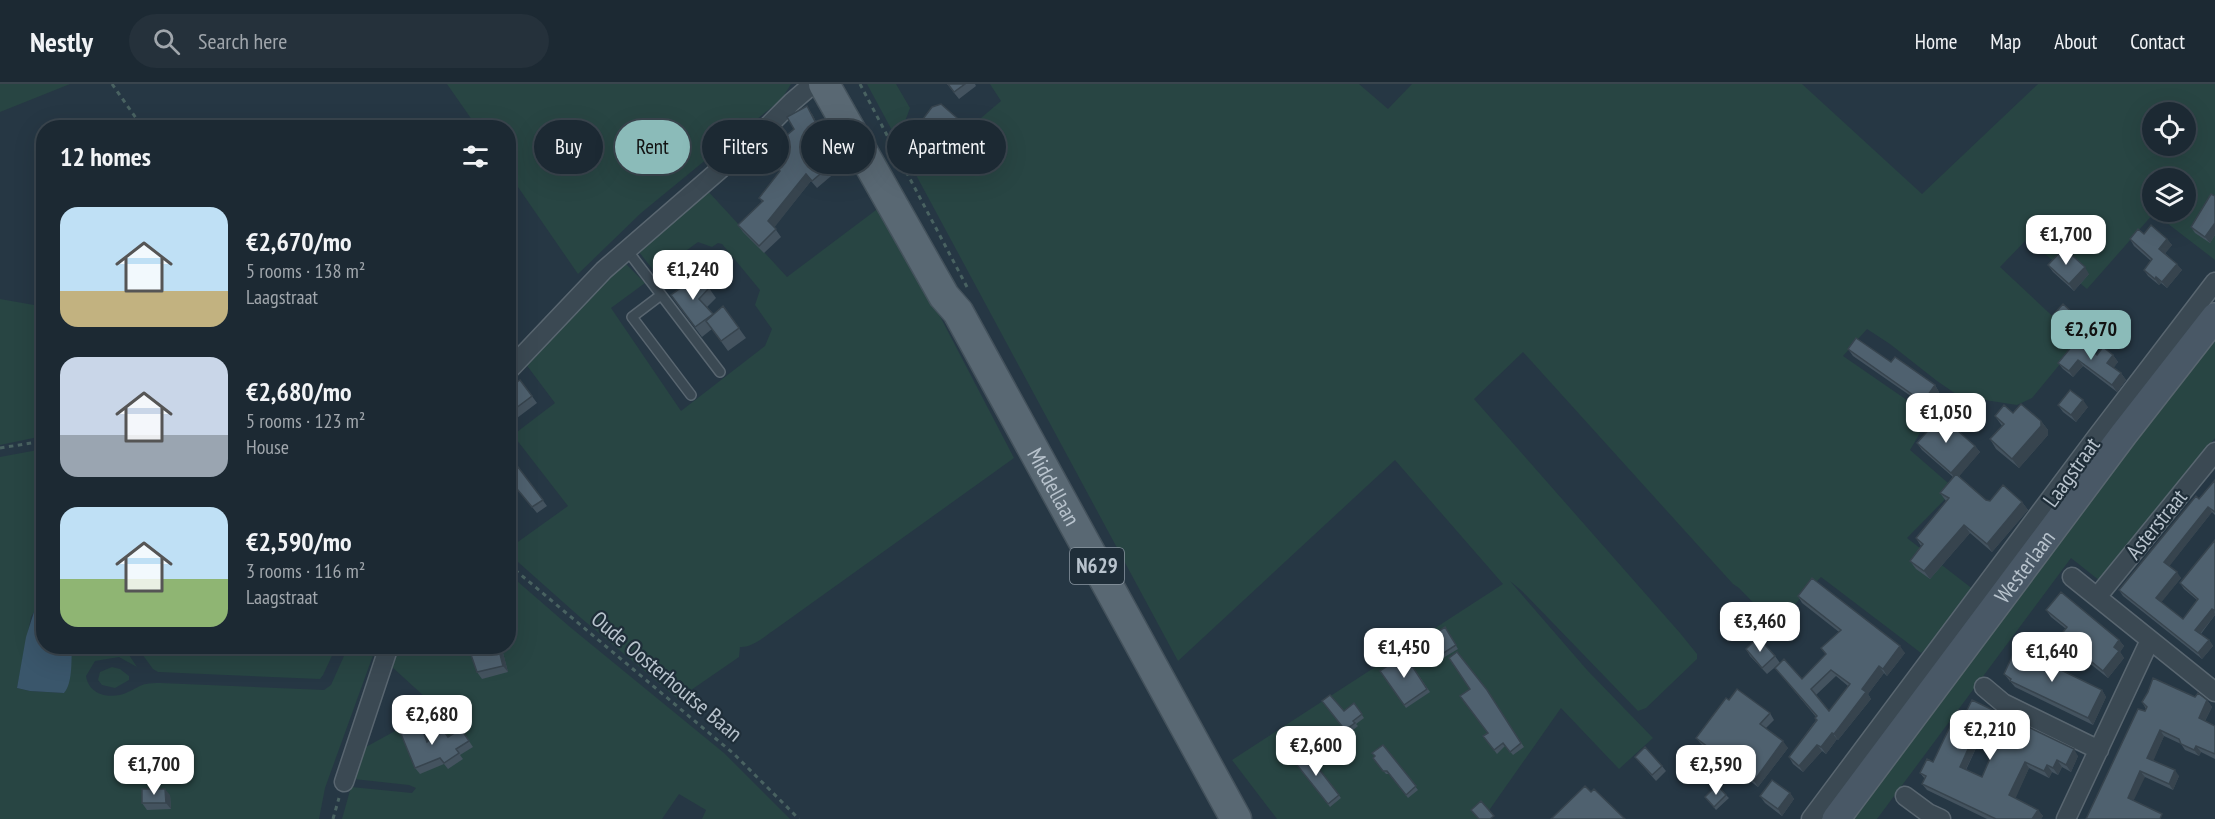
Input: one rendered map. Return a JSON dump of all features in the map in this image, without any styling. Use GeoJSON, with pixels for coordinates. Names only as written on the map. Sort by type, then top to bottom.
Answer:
{"type":"FeatureCollection","features":[{"type":"Feature","properties":{"kind":"main road","name":"Middellaan"},"geometry":{"type":"LineString","coordinates":[[824,84],[944,296],[958,312],[1236,819]]}},
{"type":"Feature","properties":{"kind":"main road","name":"Middellaan"},"geometry":{"type":"LineString","coordinates":[[852,88],[954,290],[958,312]]}},
{"type":"Feature","properties":{"kind":"street"},"geometry":{"type":"LineString","coordinates":[[516,363],[604,270],[755,139],[813,84]]}},
{"type":"Feature","properties":{"kind":"street","name":"Laagstraat"},"geometry":{"type":"LineString","coordinates":[[1811,819],[2095,439],[2211,309],[2215,282]]}},
{"type":"Feature","properties":{"kind":"street","name":"Westerlaan"},"geometry":{"type":"LineString","coordinates":[[1836,819],[2123,435],[2211,309]]}},
{"type":"Feature","properties":{"kind":"street","name":"Asterstraat"},"geometry":{"type":"LineString","coordinates":[[2097,597],[2215,452]]}},
{"type":"Feature","properties":{"kind":"street"},"geometry":{"type":"LineString","coordinates":[[2072,577],[2150,640],[2212,684]]}},
{"type":"Feature","properties":{"kind":"street"},"geometry":{"type":"LineString","coordinates":[[2066,819],[2150,640]]}},
{"type":"Feature","properties":{"kind":"street"},"geometry":{"type":"LineString","coordinates":[[344,782],[386,654]]}},
{"type":"Feature","properties":{"kind":"street"},"geometry":{"type":"LineString","coordinates":[[1984,687],[2003,703],[2099,750]]}},
{"type":"Feature","properties":{"kind":"street"},"geometry":{"type":"LineString","coordinates":[[1905,796],[1928,813],[1941,819]]}},
{"type":"Feature","properties":{"kind":"lane"},"geometry":{"type":"LineString","coordinates":[[627,250],[720,372]]}},
{"type":"Feature","properties":{"kind":"lane"},"geometry":{"type":"LineString","coordinates":[[661,295],[632,317],[691,395]]}},
{"type":"Feature","properties":{"kind":"path"},"geometry":{"type":"LineString","coordinates":[[112,84],[137,120]]}},
{"type":"Feature","properties":{"kind":"path"},"geometry":{"type":"LineString","coordinates":[[852,88],[860,84]]}},
{"type":"Feature","properties":{"kind":"path"},"geometry":{"type":"LineString","coordinates":[[0,448],[36,442]]}},
{"type":"Feature","properties":{"kind":"path","name":"Oude Oosterhoutse Baan"},"geometry":{"type":"LineString","coordinates":[[516,571],[734,754],[799,819]]}},
{"type":"Feature","properties":{"kind":"path"},"geometry":{"type":"LineString","coordinates":[[333,819],[344,782]]}},
{"type":"Feature","properties":{"kind":"green space"},"geometry":{"type":"Polygon","coordinates":[[[0,84],[70,84],[0,112],[0,84]]]}},
{"type":"Feature","properties":{"kind":"green space"},"geometry":{"type":"Polygon","coordinates":[[[447,84],[791,84],[781,100],[756,120],[702,120],[702,163],[690,173],[690,120],[615,120],[615,174],[689,174],[641,213],[578,274],[516,184],[516,120],[472,120],[447,84]]]}},
{"type":"Feature","properties":{"kind":"green space"},"geometry":{"type":"Polygon","coordinates":[[[867,84],[896,84],[910,108],[906,120],[887,121],[867,84]]]}},
{"type":"Feature","properties":{"kind":"green space"},"geometry":{"type":"Polygon","coordinates":[[[990,84],[1359,84],[1388,109],[1412,84],[1802,84],[1922,194],[2038,84],[2215,84],[2215,260],[2166,222],[2196,222],[2196,168],[2142,168],[2142,222],[2146,222],[2087,289],[2027,239],[2000,267],[2079,341],[2032,398],[2017,405],[1959,396],[1867,329],[1843,356],[1930,416],[1910,450],[1955,489],[1907,538],[1974,590],[1930,646],[1921,653],[1821,577],[1775,625],[1733,584],[1523,352],[1474,399],[1680,633],[1697,654],[1697,659],[1646,708],[1638,711],[1510,581],[1587,670],[1653,738],[1619,769],[1561,708],[1483,819],[1277,819],[1232,760],[1503,584],[1395,460],[1178,661],[916,174],[1006,174],[1006,120],[979,120],[1001,101],[990,84]]]}},
{"type":"Feature","properties":{"kind":"green space"},"geometry":{"type":"Polygon","coordinates":[[[706,189],[787,277],[880,207],[1014,458],[764,637],[755,643],[740,647],[739,657],[678,699],[516,560],[516,543],[568,506],[516,439],[516,433],[555,403],[525,363],[624,262],[645,283],[611,308],[681,411],[765,346],[772,329],[755,305],[760,290],[722,244],[718,243],[712,247],[698,242],[676,258],[676,271],[662,281],[639,252],[706,189]]]}},
{"type":"Feature","properties":{"kind":"green space"},"geometry":{"type":"Polygon","coordinates":[[[0,299],[34,305],[36,318],[36,437],[0,445],[0,299]]]}},
{"type":"Feature","properties":{"kind":"green space"},"geometry":{"type":"Polygon","coordinates":[[[2215,342],[2215,438],[2100,581],[2071,558],[1877,819],[1851,819],[1948,693],[2092,496],[2203,350],[2215,342]]]}},
{"type":"Feature","properties":{"kind":"green space"},"geometry":{"type":"Polygon","coordinates":[[[36,450],[36,612],[31,617],[17,688],[64,693],[69,681],[71,654],[128,654],[137,667],[119,657],[95,661],[86,676],[88,683],[96,692],[115,696],[143,685],[157,683],[324,690],[331,685],[345,654],[373,654],[325,788],[319,819],[0,819],[0,457],[36,450]]]}},
{"type":"Feature","properties":{"kind":"green space"},"geometry":{"type":"Polygon","coordinates":[[[516,580],[724,753],[790,819],[702,819],[706,810],[679,794],[662,819],[342,819],[351,787],[412,793],[416,788],[409,785],[354,779],[364,748],[437,708],[391,666],[395,654],[516,654],[516,580]]]}},
{"type":"Feature","properties":{"kind":"green space"},"geometry":{"type":"Polygon","coordinates":[[[142,654],[333,654],[320,679],[158,672],[142,654]]]}},
{"type":"Feature","properties":{"kind":"green space"},"geometry":{"type":"Polygon","coordinates":[[[112,667],[120,669],[129,676],[129,680],[115,688],[102,685],[98,680],[100,672],[112,667]]]}},
{"type":"Feature","properties":{"kind":"water"},"geometry":{"type":"Polygon","coordinates":[[[34,612],[36,612],[36,654],[72,654],[70,677],[64,693],[17,688],[26,637],[34,612]]]}},
{"type":"Feature","properties":{"kind":"building"},"geometry":{"type":"Polygon","coordinates":[[[948,84],[965,84],[954,92],[948,84]]]}},
{"type":"Feature","properties":{"kind":"building"},"geometry":{"type":"Polygon","coordinates":[[[941,104],[957,118],[955,120],[924,120],[932,107],[941,104]]]}},
{"type":"Feature","properties":{"kind":"building"},"geometry":{"type":"Polygon","coordinates":[[[807,106],[814,120],[801,120],[801,174],[806,174],[768,221],[776,229],[759,246],[738,225],[763,201],[759,198],[778,174],[789,174],[789,133],[794,129],[787,117],[807,106]]]}},
{"type":"Feature","properties":{"kind":"building"},"geometry":{"type":"Polygon","coordinates":[[[806,174],[820,174],[812,181],[806,174]]]}},
{"type":"Feature","properties":{"kind":"building"},"geometry":{"type":"Polygon","coordinates":[[[2211,194],[2215,196],[2215,223],[2205,237],[2191,227],[2211,194]]]}},
{"type":"Feature","properties":{"kind":"building"},"geometry":{"type":"Polygon","coordinates":[[[2151,225],[2167,239],[2159,249],[2177,264],[2162,282],[2144,270],[2152,259],[2130,239],[2138,229],[2144,234],[2151,225]]]}},
{"type":"Feature","properties":{"kind":"building"},"geometry":{"type":"Polygon","coordinates":[[[2064,248],[2085,267],[2069,284],[2048,265],[2064,248]]]}},
{"type":"Feature","properties":{"kind":"building"},"geometry":{"type":"Polygon","coordinates":[[[699,275],[709,288],[699,299],[713,314],[695,327],[671,295],[699,275]]]}},
{"type":"Feature","properties":{"kind":"building"},"geometry":{"type":"Polygon","coordinates":[[[2063,304],[2086,325],[2086,330],[2081,336],[2076,336],[2053,315],[2063,304]]]}},
{"type":"Feature","properties":{"kind":"building"},"geometry":{"type":"Polygon","coordinates":[[[723,306],[739,328],[721,341],[706,321],[723,306]]]}},
{"type":"Feature","properties":{"kind":"building"},"geometry":{"type":"Polygon","coordinates":[[[1856,338],[1891,362],[1895,357],[1935,385],[1923,402],[1848,349],[1856,338]]]}},
{"type":"Feature","properties":{"kind":"building"},"geometry":{"type":"Polygon","coordinates":[[[2077,340],[2097,355],[2103,347],[2113,355],[2107,363],[2121,373],[2112,385],[2078,360],[2069,371],[2058,363],[2077,340]]]}},
{"type":"Feature","properties":{"kind":"building"},"geometry":{"type":"Polygon","coordinates":[[[520,380],[532,396],[516,408],[516,383],[520,380]]]}},
{"type":"Feature","properties":{"kind":"building"},"geometry":{"type":"Polygon","coordinates":[[[2070,390],[2083,400],[2071,415],[2058,405],[2070,390]]]}},
{"type":"Feature","properties":{"kind":"building"},"geometry":{"type":"Polygon","coordinates":[[[2021,404],[2041,421],[2041,426],[2012,459],[1990,439],[2004,424],[1995,416],[2004,405],[2013,413],[2021,404]]]}},
{"type":"Feature","properties":{"kind":"building"},"geometry":{"type":"Polygon","coordinates":[[[1941,416],[1975,446],[1951,473],[1917,443],[1941,416]]]}},
{"type":"Feature","properties":{"kind":"building"},"geometry":{"type":"Polygon","coordinates":[[[518,467],[543,500],[532,507],[516,488],[516,469],[518,467]]]}},
{"type":"Feature","properties":{"kind":"building"},"geometry":{"type":"Polygon","coordinates":[[[1956,474],[1986,500],[1990,501],[2003,485],[2022,502],[1987,544],[1964,525],[1924,571],[1910,561],[1923,544],[1916,538],[1949,498],[1940,493],[1956,474]]]}},
{"type":"Feature","properties":{"kind":"building"},"geometry":{"type":"Polygon","coordinates":[[[2215,480],[2215,512],[2208,507],[2164,562],[2177,572],[2156,598],[2183,619],[2198,599],[2180,583],[2215,540],[2215,611],[2212,609],[2195,630],[2209,640],[2198,653],[2119,590],[2196,496],[2199,499],[2215,480]]]}},
{"type":"Feature","properties":{"kind":"building"},"geometry":{"type":"Polygon","coordinates":[[[1812,578],[1900,646],[1883,669],[1879,666],[1862,689],[1866,692],[1834,734],[1832,733],[1821,747],[1817,745],[1799,766],[1789,757],[1817,720],[1815,718],[1817,716],[1775,668],[1784,659],[1802,679],[1826,654],[1821,648],[1841,630],[1798,596],[1812,578]],[[1831,670],[1811,689],[1829,711],[1850,684],[1831,670]]]}},
{"type":"Feature","properties":{"kind":"building"},"geometry":{"type":"Polygon","coordinates":[[[2061,592],[2119,640],[2114,647],[2119,651],[2103,671],[2060,636],[2067,627],[2046,610],[2061,592]]]}},
{"type":"Feature","properties":{"kind":"building"},"geometry":{"type":"Polygon","coordinates":[[[1445,627],[1456,645],[1436,658],[1425,640],[1445,627]]]}},
{"type":"Feature","properties":{"kind":"building"},"geometry":{"type":"Polygon","coordinates":[[[1758,637],[1775,656],[1762,668],[1746,649],[1758,637]]]}},
{"type":"Feature","properties":{"kind":"building"},"geometry":{"type":"Polygon","coordinates":[[[2016,648],[2102,690],[2088,718],[2010,681],[2011,679],[2004,674],[2016,648]]]}},
{"type":"Feature","properties":{"kind":"building"},"geometry":{"type":"Polygon","coordinates":[[[1403,652],[1427,689],[1404,705],[1380,671],[1392,663],[1390,660],[1403,652]]]}},
{"type":"Feature","properties":{"kind":"building"},"geometry":{"type":"Polygon","coordinates":[[[1457,652],[1487,690],[1521,743],[1510,752],[1503,743],[1494,750],[1483,736],[1488,733],[1460,696],[1470,689],[1449,658],[1457,652]]]}},
{"type":"Feature","properties":{"kind":"building"},"geometry":{"type":"Polygon","coordinates":[[[471,654],[500,654],[503,666],[477,672],[471,654]]]}},
{"type":"Feature","properties":{"kind":"building"},"geometry":{"type":"Polygon","coordinates":[[[2153,678],[2195,697],[2198,693],[2207,700],[2199,718],[2215,726],[2215,754],[2196,746],[2194,750],[2181,744],[2179,739],[2160,730],[2147,758],[2175,770],[2169,784],[2140,771],[2128,798],[2162,814],[2160,819],[2086,819],[2138,709],[2145,711],[2147,707],[2142,702],[2153,678]]]}},
{"type":"Feature","properties":{"kind":"building"},"geometry":{"type":"Polygon","coordinates":[[[1737,689],[1770,713],[1760,724],[1783,741],[1754,781],[1696,738],[1726,698],[1729,700],[1737,689]]]}},
{"type":"Feature","properties":{"kind":"building"},"geometry":{"type":"Polygon","coordinates":[[[1330,695],[1344,711],[1354,703],[1362,714],[1345,730],[1322,701],[1330,695]]]}},
{"type":"Feature","properties":{"kind":"building"},"geometry":{"type":"Polygon","coordinates":[[[1972,700],[2074,749],[2066,765],[2057,760],[2053,768],[2047,765],[2044,771],[2025,762],[2009,795],[2038,810],[2032,819],[1996,819],[1922,784],[1926,776],[1920,773],[1927,759],[1933,762],[1958,710],[1965,714],[1972,700]],[[1973,738],[1960,767],[1982,777],[1995,747],[1973,738]]]}},
{"type":"Feature","properties":{"kind":"building"},"geometry":{"type":"Polygon","coordinates":[[[421,726],[427,742],[443,730],[448,737],[461,729],[469,741],[456,749],[459,753],[444,763],[440,758],[415,768],[401,734],[421,726]]]}},
{"type":"Feature","properties":{"kind":"building"},"geometry":{"type":"Polygon","coordinates":[[[1383,745],[1416,786],[1406,795],[1373,758],[1375,756],[1372,753],[1383,745]]]}},
{"type":"Feature","properties":{"kind":"building"},"geometry":{"type":"Polygon","coordinates":[[[1645,747],[1662,766],[1652,775],[1635,757],[1645,747]]]}},
{"type":"Feature","properties":{"kind":"building"},"geometry":{"type":"Polygon","coordinates":[[[1305,751],[1339,795],[1328,804],[1293,760],[1305,751]]]}},
{"type":"Feature","properties":{"kind":"building"},"geometry":{"type":"Polygon","coordinates":[[[1772,780],[1790,793],[1778,809],[1760,796],[1772,780]]]}},
{"type":"Feature","properties":{"kind":"building"},"geometry":{"type":"Polygon","coordinates":[[[1717,785],[1726,795],[1714,807],[1705,797],[1717,785]]]}},
{"type":"Feature","properties":{"kind":"building"},"geometry":{"type":"Polygon","coordinates":[[[1585,786],[1591,792],[1594,789],[1625,819],[1551,819],[1585,786]]]}},
{"type":"Feature","properties":{"kind":"building"},"geometry":{"type":"Polygon","coordinates":[[[142,789],[165,789],[166,803],[142,803],[142,789]]]}},
{"type":"Feature","properties":{"kind":"building"},"geometry":{"type":"Polygon","coordinates":[[[1481,801],[1494,816],[1490,819],[1479,819],[1471,810],[1481,801]]]}}]}
